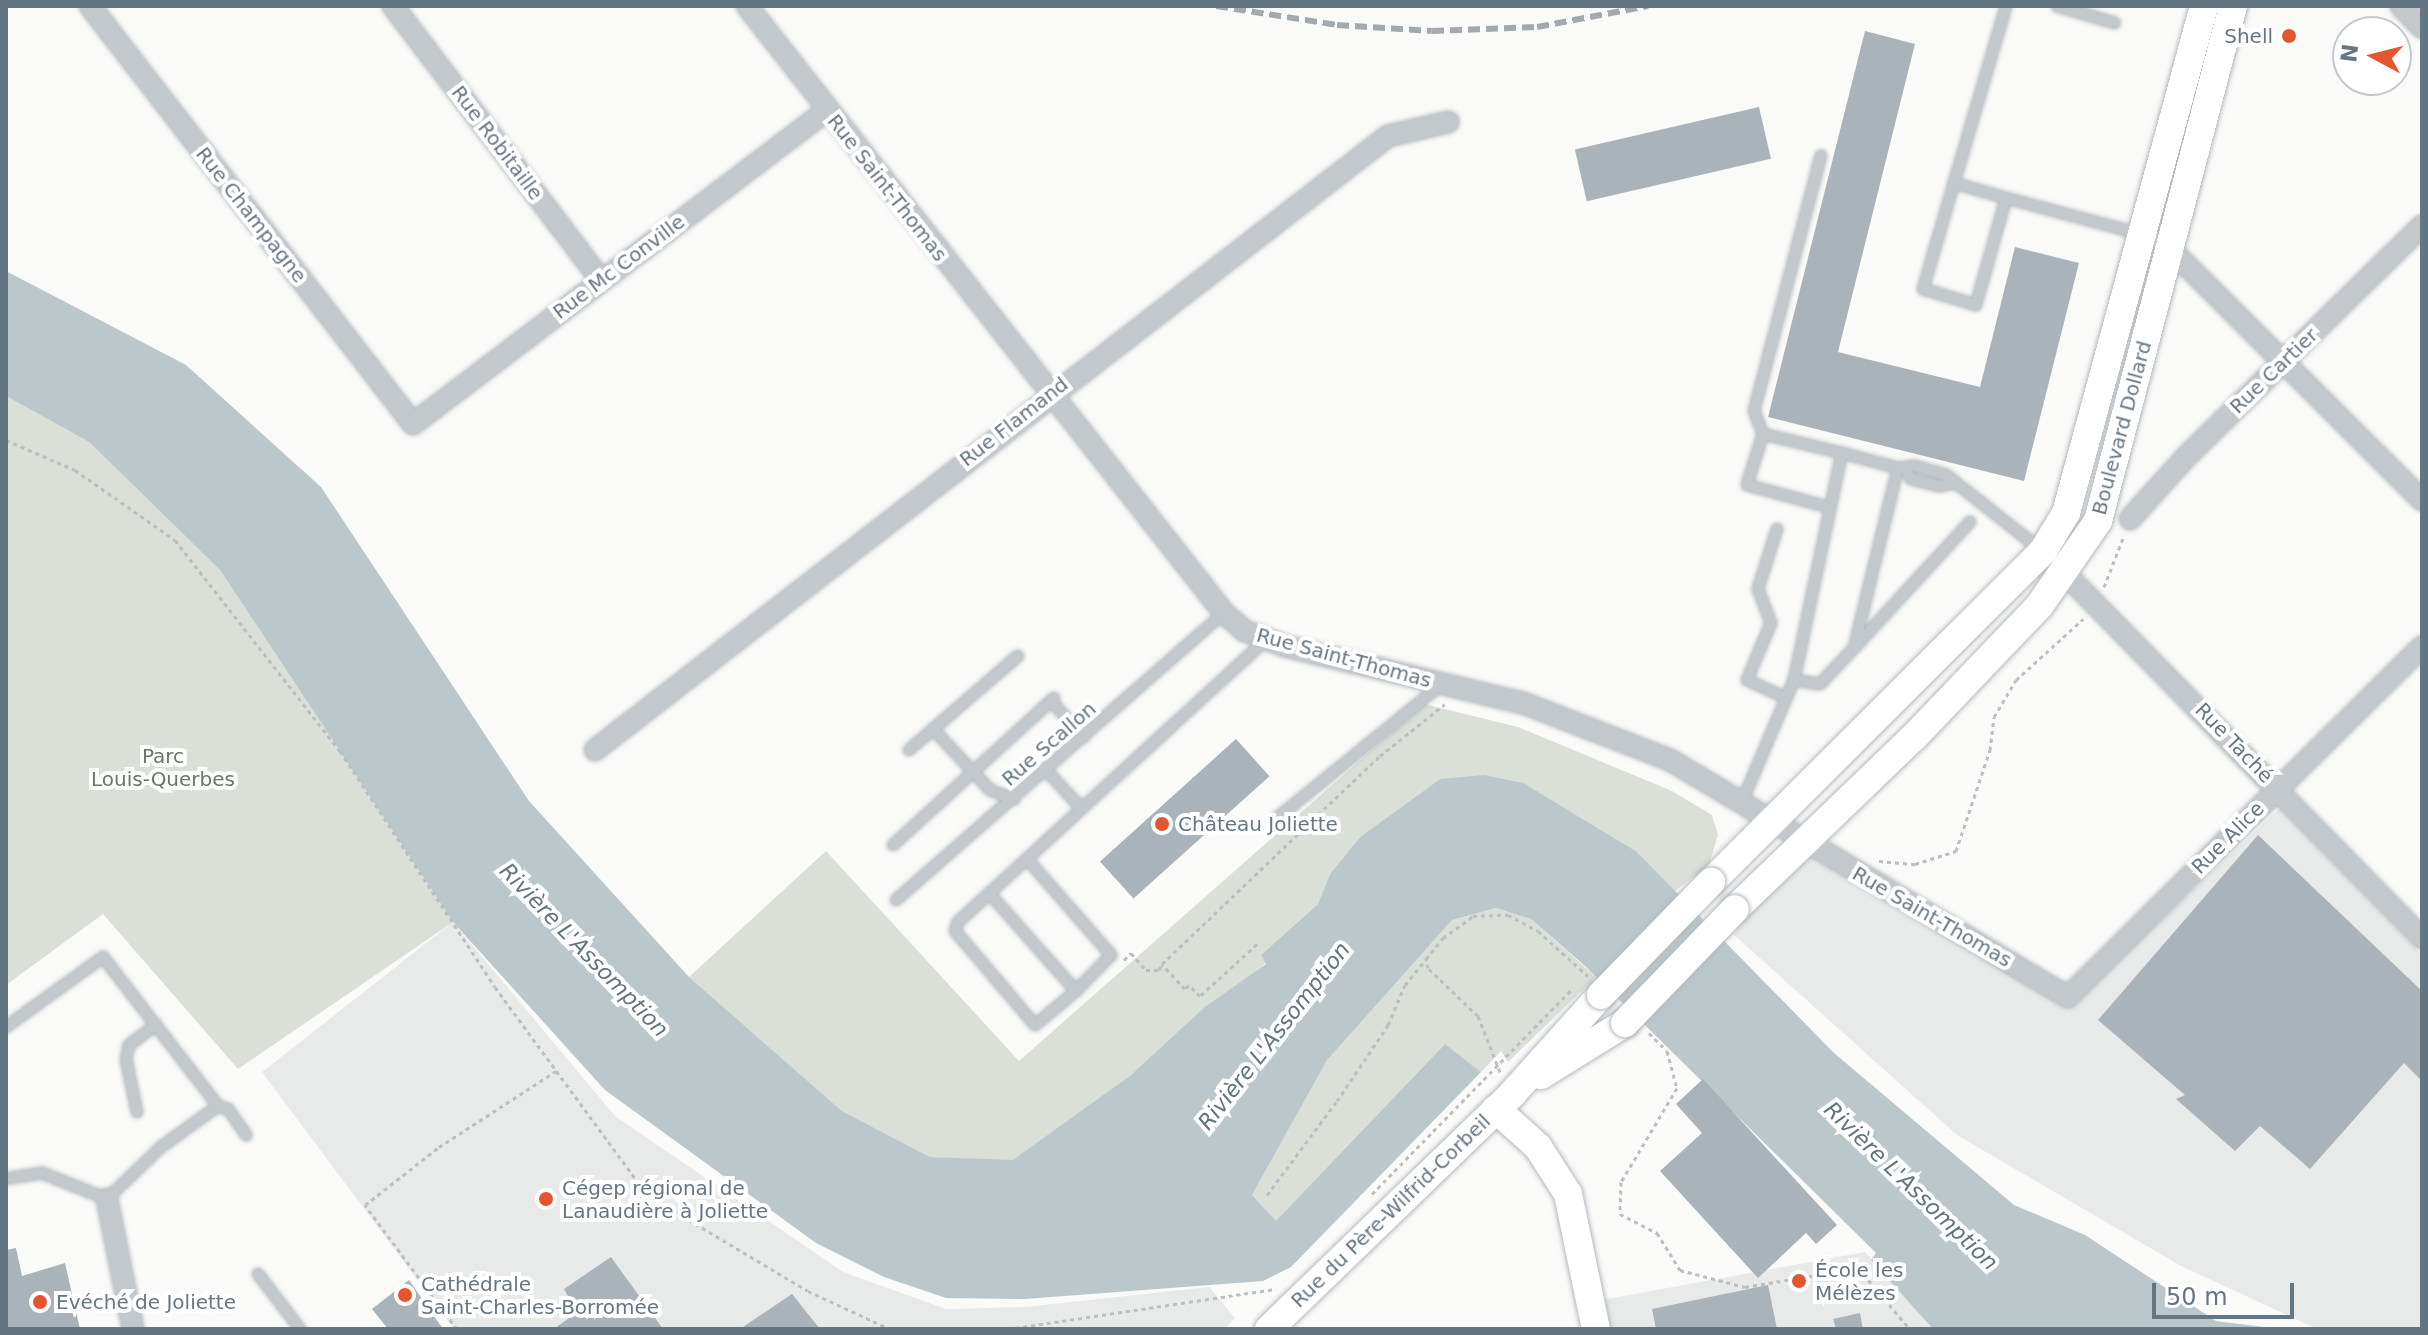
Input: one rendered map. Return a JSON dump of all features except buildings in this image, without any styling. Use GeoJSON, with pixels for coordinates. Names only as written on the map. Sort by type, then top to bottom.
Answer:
{"type":"FeatureCollection","features":[{"type":"Feature","properties":{"kind":"main road","name":"Boulevard Dollard"},"geometry":{"type":"LineString","coordinates":[[1711,882],[2043,551],[2066,513],[2085,456],[2204,6]]}},
{"type":"Feature","properties":{"kind":"main road","name":"Boulevard Dollard"},"geometry":{"type":"LineString","coordinates":[[1735,909],[1806,843],[2067,572],[2098,521],[2233,6]]}},
{"type":"Feature","properties":{"kind":"main road","name":"Rue du Père-Wilfrid-Corbeil"},"geometry":{"type":"LineString","coordinates":[[1269,1329],[1504,1101],[1595,985],[1711,882]]}},
{"type":"Feature","properties":{"kind":"main road","name":"Rue du Père-Wilfrid-Corbeil"},"geometry":{"type":"LineString","coordinates":[[1504,1101],[1636,1027],[1735,909]]}},
{"type":"Feature","properties":{"kind":"main road"},"geometry":{"type":"LineString","coordinates":[[1504,1101],[1568,1194],[1596,1329]]}},
{"type":"Feature","properties":{"kind":"street","name":"Rue Champagne"},"geometry":{"type":"LineString","coordinates":[[90,6],[413,424]]}},
{"type":"Feature","properties":{"kind":"street","name":"Rue Robitaille"},"geometry":{"type":"LineString","coordinates":[[393,6],[602,281]]}},
{"type":"Feature","properties":{"kind":"street","name":"Rue Saint-Thomas"},"geometry":{"type":"LineString","coordinates":[[747,6],[826,111],[1224,613],[1245,631],[1523,703],[1670,760],[1771,823],[2068,997]]}},
{"type":"Feature","properties":{"kind":"street"},"geometry":{"type":"LineString","coordinates":[[2401,6],[2422,28]]}},
{"type":"Feature","properties":{"kind":"street","name":"Rue Mc Conville"},"geometry":{"type":"LineString","coordinates":[[413,424],[826,111]]}},
{"type":"Feature","properties":{"kind":"street","name":"Rue Flamand"},"geometry":{"type":"LineString","coordinates":[[595,750],[1050,394],[1388,136],[1448,122]]}},
{"type":"Feature","properties":{"kind":"street","name":"Rue Cartier"},"geometry":{"type":"LineString","coordinates":[[2130,519],[2285,360],[2422,226]]}},
{"type":"Feature","properties":{"kind":"street"},"geometry":{"type":"LineString","coordinates":[[2143,235],[2170,244],[2422,500]]}},
{"type":"Feature","properties":{"kind":"street","name":"Rue Taché"},"geometry":{"type":"LineString","coordinates":[[2043,551],[2067,572],[2422,938]]}},
{"type":"Feature","properties":{"kind":"street","name":"Rue Alice"},"geometry":{"type":"LineString","coordinates":[[2068,997],[2422,647]]}},
{"type":"Feature","properties":{"kind":"street"},"geometry":{"type":"LineString","coordinates":[[107,1199],[133,1329]]}},
{"type":"Feature","properties":{"kind":"lane"},"geometry":{"type":"LineString","coordinates":[[2006,6],[1923,289],[1976,305],[2006,198]]}},
{"type":"Feature","properties":{"kind":"lane"},"geometry":{"type":"LineString","coordinates":[[2057,6],[2115,23]]}},
{"type":"Feature","properties":{"kind":"lane"},"geometry":{"type":"LineString","coordinates":[[1821,156],[1754,411],[1763,434],[1747,485],[1828,507]]}},
{"type":"Feature","properties":{"kind":"lane"},"geometry":{"type":"LineString","coordinates":[[1954,183],[2143,235]]}},
{"type":"Feature","properties":{"kind":"lane"},"geometry":{"type":"LineString","coordinates":[[1763,434],[1902,469],[1911,479],[1939,486],[1954,483],[2043,551]]}},
{"type":"Feature","properties":{"kind":"lane"},"geometry":{"type":"LineString","coordinates":[[1741,804],[1794,680],[1828,507],[1842,453]]}},
{"type":"Feature","properties":{"kind":"lane"},"geometry":{"type":"LineString","coordinates":[[1854,648],[1902,469]]}},
{"type":"Feature","properties":{"kind":"lane"},"geometry":{"type":"LineString","coordinates":[[1794,680],[1820,684],[1970,522]]}},
{"type":"Feature","properties":{"kind":"lane"},"geometry":{"type":"LineString","coordinates":[[1777,529],[1758,589],[1771,623],[1747,680],[1786,698]]}},
{"type":"Feature","properties":{"kind":"lane","name":"Rue Scallon"},"geometry":{"type":"LineString","coordinates":[[896,900],[1224,613]]}},
{"type":"Feature","properties":{"kind":"lane"},"geometry":{"type":"LineString","coordinates":[[1027,859],[1111,955],[1076,991],[1035,1025],[955,931],[958,922],[1267,639]]}},
{"type":"Feature","properties":{"kind":"lane"},"geometry":{"type":"LineString","coordinates":[[909,750],[1018,656]]}},
{"type":"Feature","properties":{"kind":"lane"},"geometry":{"type":"LineString","coordinates":[[1276,819],[1442,684]]}},
{"type":"Feature","properties":{"kind":"lane"},"geometry":{"type":"LineString","coordinates":[[893,845],[1052,699],[1084,737]]}},
{"type":"Feature","properties":{"kind":"lane"},"geometry":{"type":"LineString","coordinates":[[933,729],[990,790],[1014,799]]}},
{"type":"Feature","properties":{"kind":"lane"},"geometry":{"type":"LineString","coordinates":[[1047,771],[1081,808]]}},
{"type":"Feature","properties":{"kind":"lane"},"geometry":{"type":"LineString","coordinates":[[989,893],[1076,991]]}},
{"type":"Feature","properties":{"kind":"lane"},"geometry":{"type":"LineString","coordinates":[[6,1027],[103,957],[218,1106],[228,1109],[246,1135]]}},
{"type":"Feature","properties":{"kind":"lane"},"geometry":{"type":"LineString","coordinates":[[137,1112],[126,1059],[129,1045],[156,1025]]}},
{"type":"Feature","properties":{"kind":"lane"},"geometry":{"type":"LineString","coordinates":[[6,1179],[42,1173],[107,1199],[161,1147],[218,1106]]}},
{"type":"Feature","properties":{"kind":"lane"},"geometry":{"type":"LineString","coordinates":[[258,1274],[300,1329]]}},
{"type":"Feature","properties":{"kind":"path"},"geometry":{"type":"LineString","coordinates":[[6,440],[75,470],[175,540],[340,751],[556,1071],[647,1195],[808,1291],[890,1329]]}},
{"type":"Feature","properties":{"kind":"path"},"geometry":{"type":"LineString","coordinates":[[1874,860],[1915,864],[1956,851],[1990,750],[1994,717],[2016,680],[2097,604],[2130,519]]}},
{"type":"Feature","properties":{"kind":"path"},"geometry":{"type":"LineString","coordinates":[[1111,955],[1119,965],[1131,953],[1146,970],[1159,970],[1380,756],[1464,689]]}},
{"type":"Feature","properties":{"kind":"path"},"geometry":{"type":"LineString","coordinates":[[1267,1195],[1337,1101],[1388,1025],[1405,985],[1456,924],[1473,916],[1508,915],[1538,931],[1595,985],[1497,1067],[1367,1199]]}},
{"type":"Feature","properties":{"kind":"path"},"geometry":{"type":"LineString","coordinates":[[1162,964],[1185,989],[1189,985],[1200,996],[1257,944]]}},
{"type":"Feature","properties":{"kind":"path"},"geometry":{"type":"LineString","coordinates":[[1426,959],[1428,968],[1478,1016],[1497,1067]]}},
{"type":"Feature","properties":{"kind":"path"},"geometry":{"type":"LineString","coordinates":[[1636,1027],[1667,1051],[1677,1088],[1621,1182],[1620,1214],[1657,1233],[1680,1270],[1745,1287],[1858,1268],[1910,1329]]}},
{"type":"Feature","properties":{"kind":"path"},"geometry":{"type":"LineString","coordinates":[[457,1329],[365,1205],[439,1147],[556,1071]]}},
{"type":"Feature","properties":{"kind":"path"},"geometry":{"type":"LineString","coordinates":[[1007,1329],[1280,1288]]}},
{"type":"Feature","properties":{"kind":"shaded area"},"geometry":{"type":"Polygon","coordinates":[[[2280,808],[2422,955],[2422,1329],[2317,1329],[2181,1266],[1957,1135],[1733,934],[1809,848],[2070,1006],[2280,808]]]}},
{"type":"Feature","properties":{"kind":"shaded area","name":"Cégep régional de Lanaudière à Joliette"},"geometry":{"type":"Polygon","coordinates":[[[453,922],[615,1116],[843,1272],[946,1309],[1025,1307],[1209,1287],[1235,1318],[1225,1329],[454,1329],[262,1072],[453,922]]]}},
{"type":"Feature","properties":{"kind":"shaded area","name":"École les Mélèzes"},"geometry":{"type":"Polygon","coordinates":[[[1865,1252],[1933,1329],[1596,1329],[1591,1302],[1865,1252]]]}},
{"type":"Feature","properties":{"kind":"green space","name":"Parc Louis-Querbes"},"geometry":{"type":"Polygon","coordinates":[[[6,396],[89,442],[220,570],[453,922],[238,1069],[103,914],[6,985],[6,396]]]}},
{"type":"Feature","properties":{"kind":"green space"},"geometry":{"type":"Polygon","coordinates":[[[1424,704],[1518,727],[1672,791],[1712,815],[1718,835],[1709,865],[1675,891],[1637,852],[1440,779],[1360,837],[1330,874],[1318,904],[1261,955],[1266,963],[1131,1075],[1013,1161],[930,1157],[842,1111],[689,977],[826,851],[1019,1061],[1424,704]]]}},
{"type":"Feature","properties":{"kind":"green space"},"geometry":{"type":"Polygon","coordinates":[[[1496,908],[1531,919],[1596,977],[1508,1062],[1501,1051],[1481,1072],[1445,1044],[1276,1222],[1252,1195],[1327,1059],[1452,920],[1496,908]]]}},
{"type":"Feature","properties":{"kind":"water","name":"Rivière L'Assomption"},"geometry":{"type":"Polygon","coordinates":[[[6,271],[186,365],[321,487],[529,801],[689,977],[842,1111],[930,1157],[1013,1160],[1131,1075],[1205,1007],[1266,964],[1261,955],[1318,904],[1330,874],[1360,837],[1440,779],[1484,775],[1523,783],[1637,852],[1834,1053],[2014,1205],[2085,1235],[2216,1321],[2280,1329],[1933,1329],[1871,1260],[1876,1253],[1585,966],[1531,919],[1496,908],[1452,920],[1327,1060],[1252,1195],[1276,1221],[1445,1044],[1481,1072],[1291,1267],[1263,1281],[1025,1299],[946,1298],[884,1277],[816,1243],[605,1090],[453,922],[220,570],[89,442],[6,396],[6,271]]]}},
{"type":"Feature","properties":{"kind":"railway"},"geometry":{"type":"LineString","coordinates":[[1216,6],[1337,25],[1432,31],[1537,27],[1648,6]]}},
{"type":"Feature","properties":{"kind":"place","name":"Shell"},"geometry":{"type":"Point","coordinates":[2289,36]}},
{"type":"Feature","properties":{"kind":"place","name":"Château Joliette"},"geometry":{"type":"Point","coordinates":[1162,824]}},
{"type":"Feature","properties":{"kind":"place","name":"Cégep régional de Lanaudière à Joliette"},"geometry":{"type":"Point","coordinates":[546,1199]}},
{"type":"Feature","properties":{"kind":"place","name":"École les Mélèzes"},"geometry":{"type":"Point","coordinates":[1799,1281]}},
{"type":"Feature","properties":{"kind":"place","name":"Cathédrale Saint-Charles-Borromée"},"geometry":{"type":"Point","coordinates":[405,1295]}},
{"type":"Feature","properties":{"kind":"place","name":"Evéché de Joliette"},"geometry":{"type":"Point","coordinates":[40,1302]}}]}
